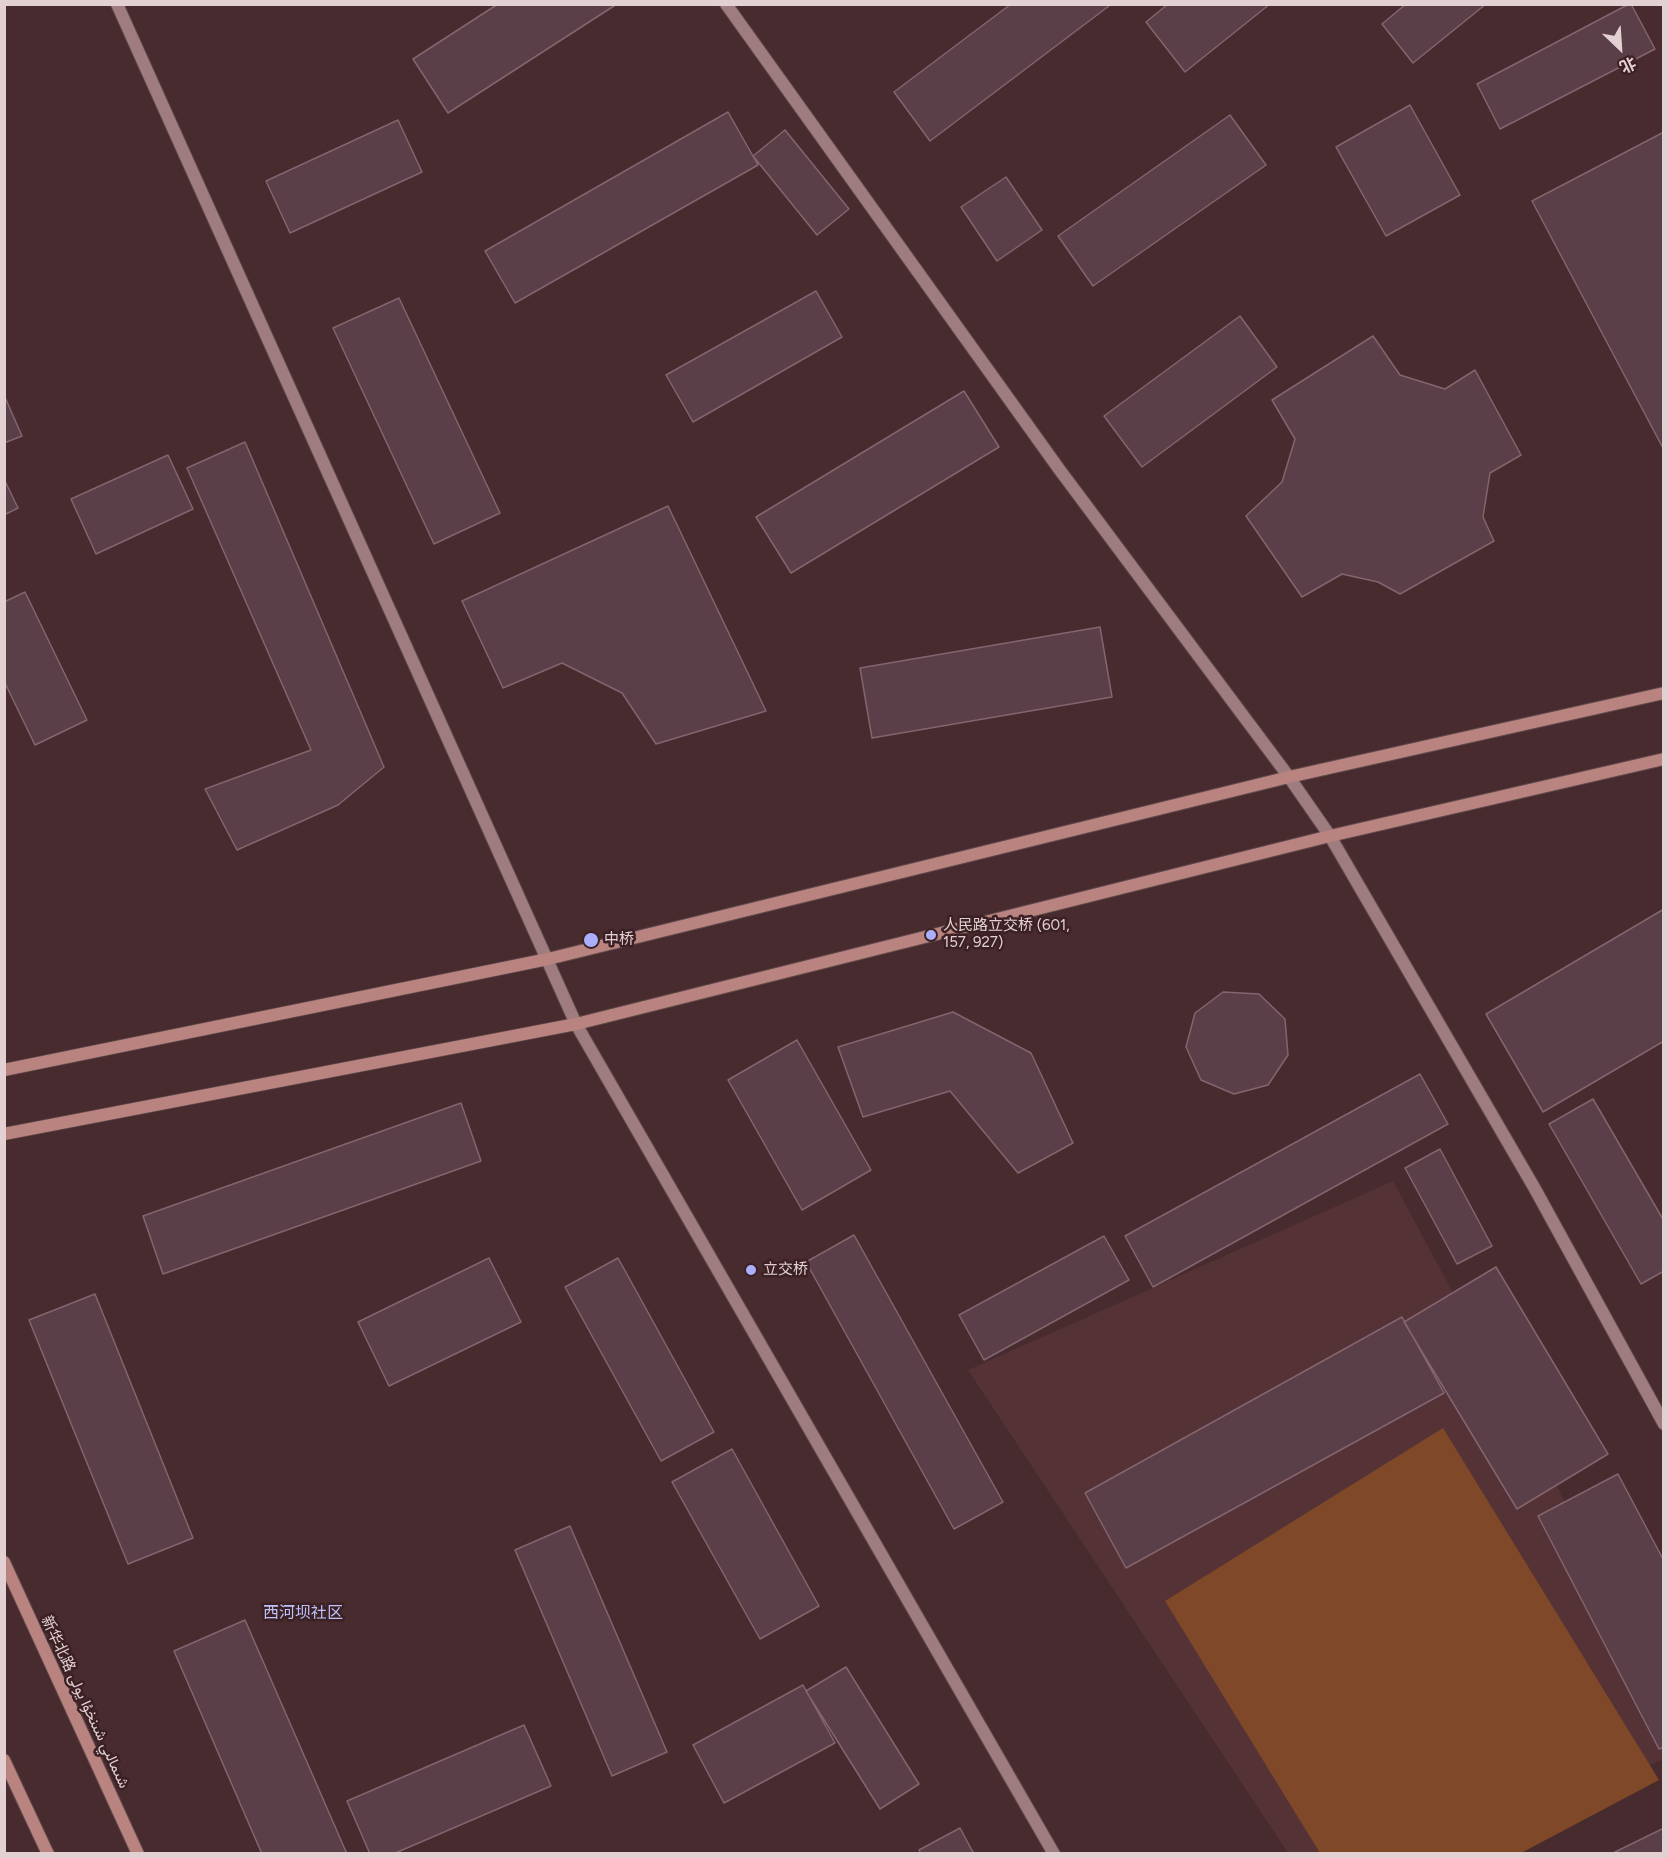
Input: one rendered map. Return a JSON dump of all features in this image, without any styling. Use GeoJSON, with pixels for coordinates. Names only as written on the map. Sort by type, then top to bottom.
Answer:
{"type":"FeatureCollection","features":[{"type":"Feature","properties":{"kind":"main road"},"geometry":{"type":"LineString","coordinates":[[4,1070],[548,959],[1289,777],[1664,693]]}},
{"type":"Feature","properties":{"kind":"main road"},"geometry":{"type":"LineString","coordinates":[[4,1134],[576,1024],[1330,836],[1664,759]]}},
{"type":"Feature","properties":{"kind":"main road","name":"新华北路 شىمالىي شىنخۇا يولى"},"geometry":{"type":"LineString","coordinates":[[4,1562],[138,1854]]}},
{"type":"Feature","properties":{"kind":"main road"},"geometry":{"type":"LineString","coordinates":[[4,1760],[48,1854]]}},
{"type":"Feature","properties":{"kind":"street"},"geometry":{"type":"LineString","coordinates":[[117,4],[576,1024],[1054,1854]]}},
{"type":"Feature","properties":{"kind":"street"},"geometry":{"type":"LineString","coordinates":[[726,4],[1059,469],[1289,777],[1330,836],[1535,1189],[1664,1424]]}},
{"type":"Feature","properties":{"kind":"shaded area"},"geometry":{"type":"Polygon","coordinates":[[[1393,1181],[1663,1685],[1663,1759],[1456,1853],[1288,1853],[968,1370],[1393,1181]]]}},
{"type":"Feature","properties":{"kind":"shaded area"},"geometry":{"type":"Polygon","coordinates":[[[1443,1428],[1659,1780],[1521,1853],[1320,1853],[1165,1601],[1443,1428]]]}},
{"type":"Feature","properties":{"kind":"building"},"geometry":{"type":"Polygon","coordinates":[[[498,4],[617,4],[448,113],[413,59],[498,4]]]}},
{"type":"Feature","properties":{"kind":"building"},"geometry":{"type":"Polygon","coordinates":[[[1011,4],[1108,4],[1109,6],[930,141],[894,92],[1011,4]]]}},
{"type":"Feature","properties":{"kind":"building"},"geometry":{"type":"Polygon","coordinates":[[[1168,4],[1270,4],[1185,72],[1146,22],[1168,4]]]}},
{"type":"Feature","properties":{"kind":"building"},"geometry":{"type":"Polygon","coordinates":[[[1406,4],[1486,4],[1413,63],[1382,24],[1406,4]]]}},
{"type":"Feature","properties":{"kind":"building"},"geometry":{"type":"Polygon","coordinates":[[[1629,4],[1655,49],[1500,129],[1477,84],[1629,4]]]}},
{"type":"Feature","properties":{"kind":"building"},"geometry":{"type":"Polygon","coordinates":[[[1410,105],[1460,195],[1386,236],[1336,147],[1410,105]]]}},
{"type":"Feature","properties":{"kind":"building"},"geometry":{"type":"Polygon","coordinates":[[[728,112],[758,165],[515,303],[485,251],[728,112]]]}},
{"type":"Feature","properties":{"kind":"building"},"geometry":{"type":"Polygon","coordinates":[[[1230,115],[1266,165],[1093,286],[1058,236],[1230,115]]]}},
{"type":"Feature","properties":{"kind":"building"},"geometry":{"type":"Polygon","coordinates":[[[398,120],[422,172],[290,233],[266,181],[398,120]]]}},
{"type":"Feature","properties":{"kind":"building"},"geometry":{"type":"Polygon","coordinates":[[[785,130],[849,209],[817,235],[753,156],[785,130]]]}},
{"type":"Feature","properties":{"kind":"building"},"geometry":{"type":"Polygon","coordinates":[[[1664,132],[1664,450],[1532,201],[1664,132]]]}},
{"type":"Feature","properties":{"kind":"building"},"geometry":{"type":"Polygon","coordinates":[[[1006,177],[1042,230],[997,261],[961,207],[1006,177]]]}},
{"type":"Feature","properties":{"kind":"building"},"geometry":{"type":"Polygon","coordinates":[[[816,291],[842,337],[693,422],[666,375],[816,291]]]}},
{"type":"Feature","properties":{"kind":"building"},"geometry":{"type":"Polygon","coordinates":[[[399,298],[500,513],[434,544],[333,328],[399,298]]]}},
{"type":"Feature","properties":{"kind":"building"},"geometry":{"type":"Polygon","coordinates":[[[1240,316],[1277,367],[1142,467],[1104,416],[1240,316]]]}},
{"type":"Feature","properties":{"kind":"building"},"geometry":{"type":"Polygon","coordinates":[[[1373,336],[1400,375],[1445,389],[1475,370],[1521,455],[1490,473],[1483,517],[1494,541],[1400,594],[1378,582],[1342,574],[1302,597],[1246,516],[1282,482],[1295,439],[1272,400],[1373,336]]]}},
{"type":"Feature","properties":{"kind":"building"},"geometry":{"type":"Polygon","coordinates":[[[964,391],[999,447],[791,573],[756,517],[964,391]]]}},
{"type":"Feature","properties":{"kind":"building"},"geometry":{"type":"Polygon","coordinates":[[[4,395],[22,436],[4,443],[4,395]]]}},
{"type":"Feature","properties":{"kind":"building"},"geometry":{"type":"Polygon","coordinates":[[[245,442],[384,767],[338,805],[237,850],[205,789],[311,750],[187,468],[245,442]]]}},
{"type":"Feature","properties":{"kind":"building"},"geometry":{"type":"Polygon","coordinates":[[[168,455],[193,509],[96,554],[71,499],[168,455]]]}},
{"type":"Feature","properties":{"kind":"building"},"geometry":{"type":"Polygon","coordinates":[[[4,479],[18,508],[4,515],[4,479]]]}},
{"type":"Feature","properties":{"kind":"building"},"geometry":{"type":"Polygon","coordinates":[[[668,506],[766,711],[656,744],[622,693],[562,663],[503,688],[462,601],[668,506]]]}},
{"type":"Feature","properties":{"kind":"building"},"geometry":{"type":"Polygon","coordinates":[[[25,592],[87,720],[35,745],[4,681],[4,602],[25,592]]]}},
{"type":"Feature","properties":{"kind":"building"},"geometry":{"type":"Polygon","coordinates":[[[1100,627],[1112,697],[872,738],[860,668],[1100,627]]]}},
{"type":"Feature","properties":{"kind":"building"},"geometry":{"type":"Polygon","coordinates":[[[1664,909],[1664,1041],[1543,1112],[1486,1014],[1664,909]]]}},
{"type":"Feature","properties":{"kind":"building"},"geometry":{"type":"Polygon","coordinates":[[[1223,992],[1259,994],[1285,1019],[1288,1055],[1268,1085],[1234,1094],[1201,1080],[1186,1047],[1195,1013],[1223,992]]]}},
{"type":"Feature","properties":{"kind":"building"},"geometry":{"type":"Polygon","coordinates":[[[953,1012],[1031,1053],[1073,1143],[1018,1173],[950,1091],[863,1117],[838,1047],[953,1012]]]}},
{"type":"Feature","properties":{"kind":"building"},"geometry":{"type":"Polygon","coordinates":[[[797,1040],[871,1170],[802,1210],[728,1080],[797,1040]]]}},
{"type":"Feature","properties":{"kind":"building"},"geometry":{"type":"Polygon","coordinates":[[[1420,1074],[1448,1124],[1153,1287],[1125,1236],[1420,1074]]]}},
{"type":"Feature","properties":{"kind":"building"},"geometry":{"type":"Polygon","coordinates":[[[1593,1099],[1664,1221],[1664,1271],[1641,1284],[1549,1124],[1593,1099]]]}},
{"type":"Feature","properties":{"kind":"building"},"geometry":{"type":"Polygon","coordinates":[[[461,1103],[481,1161],[163,1274],[143,1216],[461,1103]]]}},
{"type":"Feature","properties":{"kind":"building"},"geometry":{"type":"Polygon","coordinates":[[[1440,1149],[1492,1246],[1457,1264],[1405,1168],[1440,1149]]]}},
{"type":"Feature","properties":{"kind":"building"},"geometry":{"type":"Polygon","coordinates":[[[854,1235],[1003,1502],[954,1529],[806,1262],[854,1235]]]}},
{"type":"Feature","properties":{"kind":"building"},"geometry":{"type":"Polygon","coordinates":[[[1104,1236],[1129,1280],[984,1360],[959,1315],[1104,1236]]]}},
{"type":"Feature","properties":{"kind":"building"},"geometry":{"type":"Polygon","coordinates":[[[489,1258],[521,1322],[389,1386],[358,1322],[489,1258]]]}},
{"type":"Feature","properties":{"kind":"building"},"geometry":{"type":"Polygon","coordinates":[[[618,1258],[714,1432],[661,1461],[565,1287],[618,1258]]]}},
{"type":"Feature","properties":{"kind":"building"},"geometry":{"type":"Polygon","coordinates":[[[1496,1267],[1608,1454],[1517,1509],[1404,1322],[1496,1267]]]}},
{"type":"Feature","properties":{"kind":"building"},"geometry":{"type":"Polygon","coordinates":[[[95,1294],[193,1538],[128,1564],[29,1320],[95,1294]]]}},
{"type":"Feature","properties":{"kind":"building"},"geometry":{"type":"Polygon","coordinates":[[[1402,1317],[1444,1393],[1126,1568],[1085,1493],[1402,1317]]]}},
{"type":"Feature","properties":{"kind":"building"},"geometry":{"type":"Polygon","coordinates":[[[732,1449],[819,1606],[760,1639],[672,1482],[732,1449]]]}},
{"type":"Feature","properties":{"kind":"building"},"geometry":{"type":"Polygon","coordinates":[[[1618,1474],[1664,1561],[1664,1747],[1659,1749],[1538,1516],[1618,1474]]]}},
{"type":"Feature","properties":{"kind":"building"},"geometry":{"type":"Polygon","coordinates":[[[570,1526],[667,1752],[612,1776],[515,1550],[570,1526]]]}},
{"type":"Feature","properties":{"kind":"building"},"geometry":{"type":"Polygon","coordinates":[[[245,1620],[347,1854],[262,1854],[174,1651],[245,1620]]]}},
{"type":"Feature","properties":{"kind":"building"},"geometry":{"type":"Polygon","coordinates":[[[846,1667],[919,1784],[880,1809],[806,1691],[846,1667]]]}},
{"type":"Feature","properties":{"kind":"building"},"geometry":{"type":"Polygon","coordinates":[[[803,1685],[835,1743],[724,1803],[693,1745],[803,1685]]]}},
{"type":"Feature","properties":{"kind":"building"},"geometry":{"type":"Polygon","coordinates":[[[524,1725],[551,1786],[393,1854],[370,1854],[347,1801],[524,1725]]]}},
{"type":"Feature","properties":{"kind":"building"},"geometry":{"type":"Polygon","coordinates":[[[960,1828],[974,1854],[921,1854],[919,1850],[960,1828]]]}},
{"type":"Feature","properties":{"kind":"building"},"geometry":{"type":"Polygon","coordinates":[[[1664,1828],[1664,1854],[1611,1854],[1664,1828]]]}},
{"type":"Feature","properties":{"kind":"place","name":"人民路立交桥 (601, 157, 927)"},"geometry":{"type":"Point","coordinates":[931,935]}},
{"type":"Feature","properties":{"kind":"place","name":"中桥"},"geometry":{"type":"Point","coordinates":[591,940]}},
{"type":"Feature","properties":{"kind":"place","name":"立交桥"},"geometry":{"type":"Point","coordinates":[751,1270]}},
{"type":"Feature","properties":{"kind":"district","name":"西河坝社区"},"geometry":{"type":"Point","coordinates":[303,1613]}}]}
